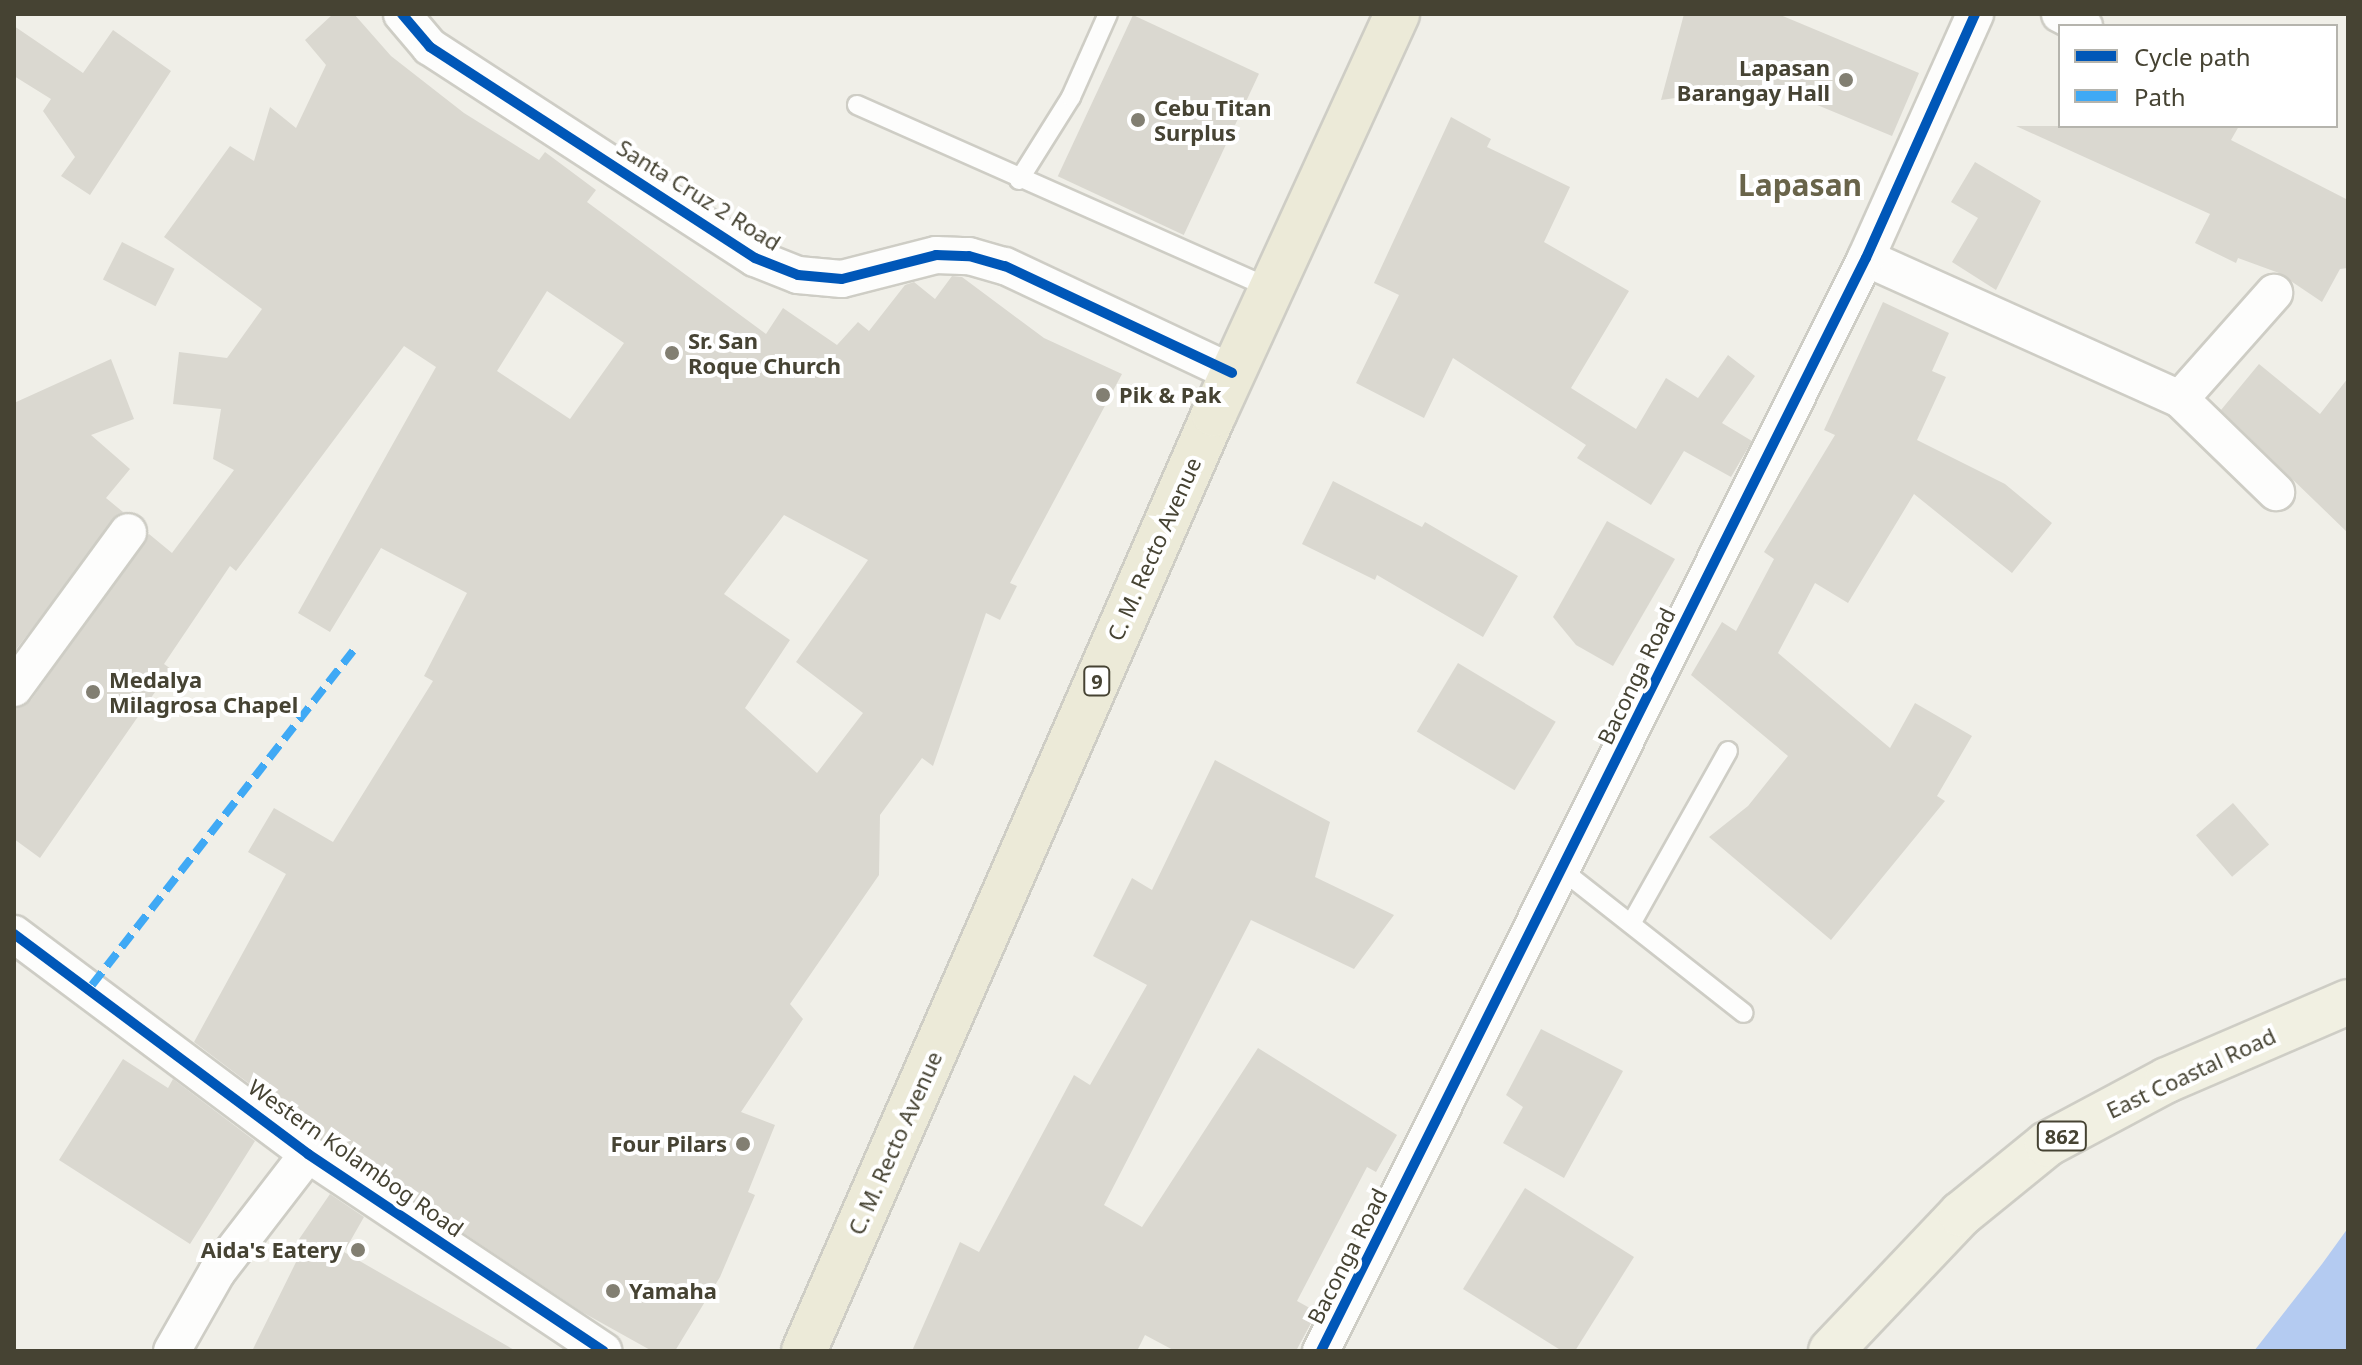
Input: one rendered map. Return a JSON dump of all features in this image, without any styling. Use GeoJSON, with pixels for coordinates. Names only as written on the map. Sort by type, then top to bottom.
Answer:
{"type":"FeatureCollection","features":[{"type":"Feature","properties":{"kind":"highway","name":"C. M. Recto Avenue"},"geometry":{"type":"LineString","coordinates":[[804,1351],[1232,373],[1397,14]]}},
{"type":"Feature","properties":{"kind":"main road","name":"East Coastal Road"},"geometry":{"type":"LineString","coordinates":[[1831,1351],[1961,1214],[2047,1144],[2167,1080],[2348,1002]]}},
{"type":"Feature","properties":{"kind":"street","name":"Santa Cruz 2 Road"},"geometry":{"type":"LineString","coordinates":[[402,14],[430,47],[755,258],[798,275],[842,279],[936,255],[969,256],[1005,266],[1232,373]]}},
{"type":"Feature","properties":{"kind":"street"},"geometry":{"type":"LineString","coordinates":[[2060,14],[2080,24]]}},
{"type":"Feature","properties":{"kind":"street","name":"Baconga Road"},"geometry":{"type":"LineString","coordinates":[[1321,1351],[1866,258],[1968,16]]}},
{"type":"Feature","properties":{"kind":"street"},"geometry":{"type":"LineString","coordinates":[[1866,258],[2180,399],[2276,492]]}},
{"type":"Feature","properties":{"kind":"street"},"geometry":{"type":"LineString","coordinates":[[2180,399],[2274,293]]}},
{"type":"Feature","properties":{"kind":"street"},"geometry":{"type":"LineString","coordinates":[[14,688],[128,532]]}},
{"type":"Feature","properties":{"kind":"street","name":"Western Kolambog Road"},"geometry":{"type":"LineString","coordinates":[[14,934],[308,1154],[603,1351]]}},
{"type":"Feature","properties":{"kind":"street"},"geometry":{"type":"LineString","coordinates":[[172,1351],[217,1272],[308,1154]]}},
{"type":"Feature","properties":{"kind":"lane"},"geometry":{"type":"LineString","coordinates":[[1019,180],[1071,97],[1108,14]]}},
{"type":"Feature","properties":{"kind":"lane"},"geometry":{"type":"LineString","coordinates":[[857,105],[1019,180],[1272,289]]}},
{"type":"Feature","properties":{"kind":"lane"},"geometry":{"type":"LineString","coordinates":[[1632,922],[1728,751]]}},
{"type":"Feature","properties":{"kind":"lane"},"geometry":{"type":"LineString","coordinates":[[1562,870],[1744,1013]]}},
{"type":"Feature","properties":{"kind":"water"},"geometry":{"type":"Polygon","coordinates":[[[2348,1228],[2348,1351],[2254,1351],[2322,1264],[2348,1228]]]}},
{"type":"Feature","properties":{"kind":"building"},"geometry":{"type":"Polygon","coordinates":[[[333,14],[354,14],[391,56],[464,113],[539,160],[545,152],[596,190],[587,202],[766,334],[783,308],[837,345],[858,322],[869,331],[905,285],[914,282],[935,299],[952,276],[962,277],[1044,338],[1122,374],[1010,583],[1017,586],[1000,620],[986,613],[933,766],[922,758],[880,815],[879,875],[790,1004],[803,1019],[741,1112],[775,1125],[748,1192],[755,1195],[720,1277],[675,1351],[652,1351],[582,1312],[320,1137],[194,1042],[286,874],[248,852],[274,808],[333,842],[433,681],[424,676],[467,593],[381,548],[330,632],[298,613],[436,367],[404,346],[236,571],[230,566],[164,664],[171,669],[40,858],[14,839],[14,709],[31,700],[149,534],[172,553],[234,470],[213,459],[221,409],[173,404],[179,352],[227,358],[262,309],[164,237],[230,146],[254,161],[270,107],[296,128],[326,65],[305,40],[333,14]],[[547,291],[497,371],[570,419],[624,343],[547,291]],[[784,515],[724,594],[790,640],[745,708],[817,773],[863,713],[796,662],[868,560],[784,515]]]}},
{"type":"Feature","properties":{"kind":"building"},"geometry":{"type":"Polygon","coordinates":[[[1684,14],[1778,14],[1919,73],[1892,136],[1769,85],[1661,100],[1684,14]]]}},
{"type":"Feature","properties":{"kind":"building"},"geometry":{"type":"Polygon","coordinates":[[[1133,15],[1259,74],[1184,235],[1058,176],[1133,15]]]}},
{"type":"Feature","properties":{"kind":"building"},"geometry":{"type":"Polygon","coordinates":[[[14,26],[83,73],[113,30],[171,71],[90,195],[61,176],[75,157],[43,111],[51,99],[14,76],[14,26]]]}},
{"type":"Feature","properties":{"kind":"building"},"geometry":{"type":"Polygon","coordinates":[[[1451,117],[1491,139],[1487,147],[1570,187],[1544,242],[1629,291],[1571,388],[1636,429],[1666,378],[1698,398],[1728,355],[1755,376],[1722,423],[1752,441],[1731,477],[1684,451],[1651,505],[1577,458],[1586,445],[1453,358],[1424,418],[1356,383],[1399,295],[1374,283],[1451,117]]]}},
{"type":"Feature","properties":{"kind":"building"},"geometry":{"type":"Polygon","coordinates":[[[2016,126],[2238,128],[2231,140],[2348,200],[2348,268],[2340,269],[2322,302],[2279,273],[2238,258],[2236,263],[2195,243],[2210,214],[2016,126]]]}},
{"type":"Feature","properties":{"kind":"building"},"geometry":{"type":"Polygon","coordinates":[[[1975,162],[2041,201],[1996,290],[1952,262],[1978,218],[1951,202],[1975,162]]]}},
{"type":"Feature","properties":{"kind":"building"},"geometry":{"type":"Polygon","coordinates":[[[122,242],[175,269],[156,306],[103,279],[122,242]]]}},
{"type":"Feature","properties":{"kind":"building"},"geometry":{"type":"Polygon","coordinates":[[[1883,302],[1949,333],[1932,371],[1946,377],[1917,440],[2005,484],[2052,523],[2012,573],[1914,494],[1848,603],[1815,583],[1778,653],[1890,748],[1915,703],[1972,736],[1937,796],[1945,801],[1831,940],[1709,837],[1748,806],[1788,756],[1691,675],[1722,622],[1736,631],[1774,559],[1764,552],[1835,435],[1824,430],[1883,302]]]}},
{"type":"Feature","properties":{"kind":"building"},"geometry":{"type":"Polygon","coordinates":[[[111,359],[134,419],[91,435],[130,469],[106,498],[123,512],[14,652],[14,403],[111,359]]]}},
{"type":"Feature","properties":{"kind":"building"},"geometry":{"type":"Polygon","coordinates":[[[2259,364],[2320,414],[2348,378],[2348,533],[2221,410],[2259,364]]]}},
{"type":"Feature","properties":{"kind":"building"},"geometry":{"type":"Polygon","coordinates":[[[1333,481],[1422,527],[1425,522],[1518,576],[1483,637],[1377,575],[1375,580],[1302,544],[1333,481]]]}},
{"type":"Feature","properties":{"kind":"building"},"geometry":{"type":"Polygon","coordinates":[[[1607,521],[1675,559],[1613,666],[1576,645],[1553,617],[1607,521]]]}},
{"type":"Feature","properties":{"kind":"building"},"geometry":{"type":"Polygon","coordinates":[[[1458,663],[1556,722],[1515,790],[1417,732],[1458,663]]]}},
{"type":"Feature","properties":{"kind":"building"},"geometry":{"type":"Polygon","coordinates":[[[1215,760],[1330,822],[1315,877],[1394,915],[1354,969],[1251,920],[1104,1205],[1142,1227],[1258,1048],[1397,1135],[1376,1172],[1367,1167],[1297,1301],[1317,1312],[1296,1351],[1175,1351],[1145,1335],[1137,1351],[912,1351],[960,1242],[979,1252],[1074,1075],[1090,1085],[1147,985],[1093,956],[1132,878],[1152,890],[1215,760]]]}},
{"type":"Feature","properties":{"kind":"building"},"geometry":{"type":"Polygon","coordinates":[[[2233,803],[2269,845],[2232,877],[2196,835],[2233,803]]]}},
{"type":"Feature","properties":{"kind":"building"},"geometry":{"type":"Polygon","coordinates":[[[1541,1029],[1623,1071],[1564,1178],[1503,1143],[1523,1107],[1506,1095],[1541,1029]]]}},
{"type":"Feature","properties":{"kind":"building"},"geometry":{"type":"Polygon","coordinates":[[[123,1059],[168,1088],[173,1079],[255,1141],[190,1244],[59,1160],[123,1059]]]}},
{"type":"Feature","properties":{"kind":"building"},"geometry":{"type":"Polygon","coordinates":[[[1525,1188],[1634,1257],[1575,1351],[1562,1351],[1463,1289],[1525,1188]]]}},
{"type":"Feature","properties":{"kind":"building"},"geometry":{"type":"Polygon","coordinates":[[[330,1194],[364,1217],[344,1252],[516,1351],[252,1351],[302,1250],[295,1245],[330,1194]]]}},
{"type":"Feature","properties":{"kind":"marked path"},"geometry":{"type":"LineString","coordinates":[[92,985],[354,650]]}},
{"type":"Feature","properties":{"kind":"cycle path"},"geometry":{"type":"LineString","coordinates":[[402,14],[430,47],[755,258],[798,275],[842,279],[936,255],[969,256],[1005,266],[1232,373]]}},
{"type":"Feature","properties":{"kind":"cycle path"},"geometry":{"type":"LineString","coordinates":[[1321,1351],[1866,258],[1975,14]]}},
{"type":"Feature","properties":{"kind":"cycle path"},"geometry":{"type":"LineString","coordinates":[[14,934],[308,1154],[603,1351]]}},
{"type":"Feature","properties":{"kind":"place","name":"Lapasan Barangay Hall"},"geometry":{"type":"Point","coordinates":[1846,80]}},
{"type":"Feature","properties":{"kind":"place","name":"Cebu Titan Surplus"},"geometry":{"type":"Point","coordinates":[1138,120]}},
{"type":"Feature","properties":{"kind":"place","name":"Sr. San Roque Church"},"geometry":{"type":"Point","coordinates":[672,353]}},
{"type":"Feature","properties":{"kind":"place","name":"Pik & Pak"},"geometry":{"type":"Point","coordinates":[1103,395]}},
{"type":"Feature","properties":{"kind":"place","name":"Medalya Milagrosa Chapel"},"geometry":{"type":"Point","coordinates":[93,692]}},
{"type":"Feature","properties":{"kind":"place","name":"Four Pilars"},"geometry":{"type":"Point","coordinates":[743,1144]}},
{"type":"Feature","properties":{"kind":"place","name":"Aida's Eatery"},"geometry":{"type":"Point","coordinates":[358,1250]}},
{"type":"Feature","properties":{"kind":"place","name":"Yamaha"},"geometry":{"type":"Point","coordinates":[613,1291]}},
{"type":"Feature","properties":{"kind":"district","name":"Lapasan"},"geometry":{"type":"Point","coordinates":[1800,185]}}]}
